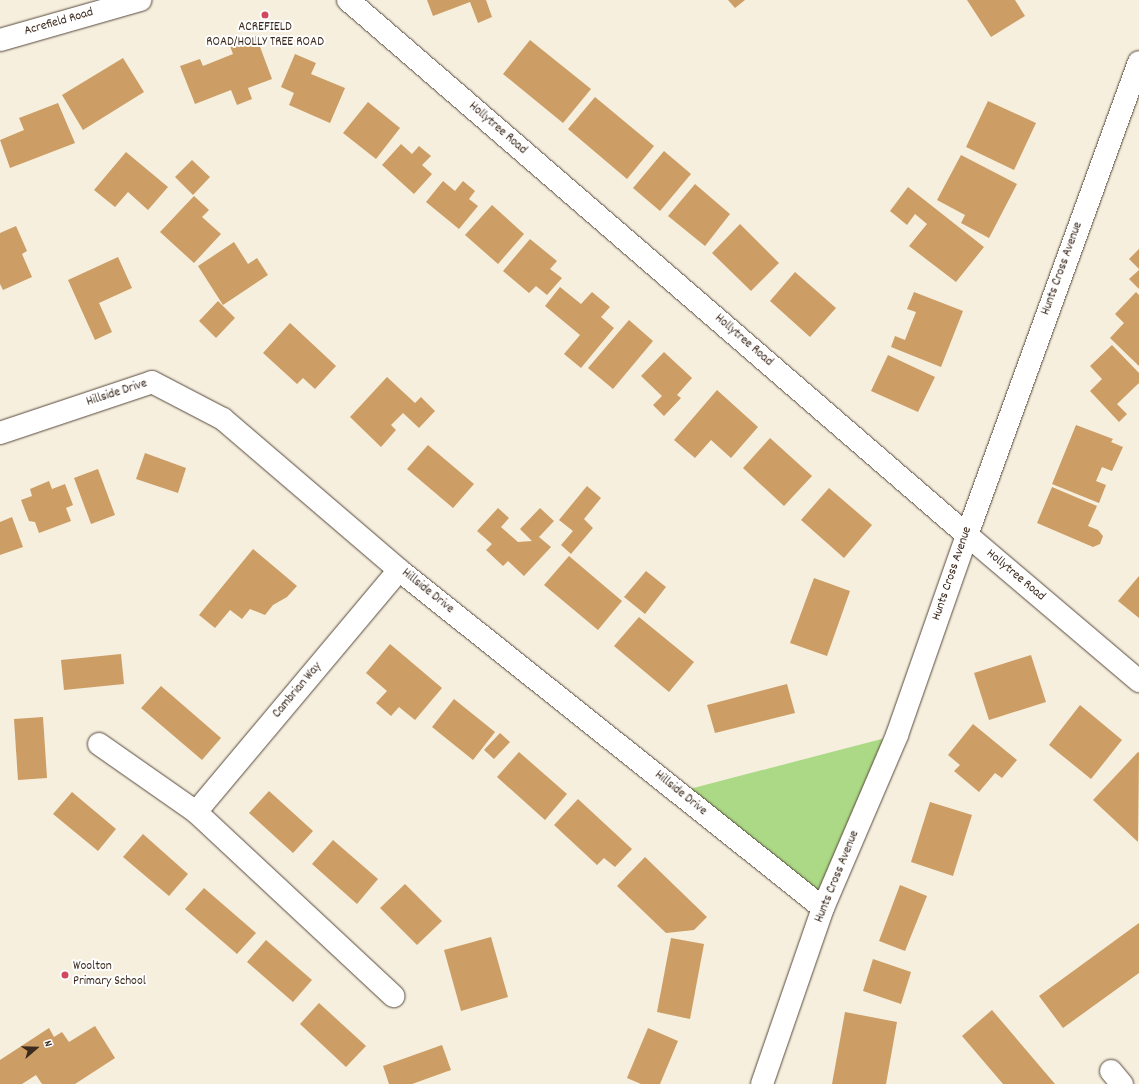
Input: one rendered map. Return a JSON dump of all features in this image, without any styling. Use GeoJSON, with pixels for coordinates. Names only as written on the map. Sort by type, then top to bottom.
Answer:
{"type":"FeatureCollection","features":[{"type":"Feature","properties":{"kind":"street","name":"Acrefield Road"},"geometry":{"type":"LineString","coordinates":[[0,40],[140,0]]}},
{"type":"Feature","properties":{"kind":"street","name":"Hollytree Road"},"geometry":{"type":"LineString","coordinates":[[348,0],[967,535],[1139,681]]}},
{"type":"Feature","properties":{"kind":"street","name":"Hunts Cross Avenue"},"geometry":{"type":"LineString","coordinates":[[762,1084],[823,908],[897,735],[967,535],[1138,66]]}},
{"type":"Feature","properties":{"kind":"street","name":"Hillside Drive"},"geometry":{"type":"LineString","coordinates":[[0,433],[152,382],[223,419],[399,570],[823,908]]}},
{"type":"Feature","properties":{"kind":"street","name":"Cambrian Way"},"geometry":{"type":"LineString","coordinates":[[196,812],[399,570]]}},
{"type":"Feature","properties":{"kind":"street"},"geometry":{"type":"LineString","coordinates":[[99,744],[196,812],[393,996]]}},
{"type":"Feature","properties":{"kind":"green space"},"geometry":{"type":"Polygon","coordinates":[[[897,735],[823,908],[678,792],[897,735]]]}},
{"type":"Feature","properties":{"kind":"building"},"geometry":{"type":"Polygon","coordinates":[[[427,0],[486,0],[492,17],[478,23],[470,2],[433,16],[427,0]]]}},
{"type":"Feature","properties":{"kind":"building"},"geometry":{"type":"Polygon","coordinates":[[[728,0],[745,0],[735,8],[728,0]]]}},
{"type":"Feature","properties":{"kind":"building"},"geometry":{"type":"Polygon","coordinates":[[[967,0],[1015,0],[1025,16],[991,37],[967,0]]]}},
{"type":"Feature","properties":{"kind":"building"},"geometry":{"type":"Polygon","coordinates":[[[256,36],[272,79],[248,88],[252,99],[237,105],[231,90],[195,104],[180,66],[200,59],[203,66],[233,54],[230,46],[256,36]]]}},
{"type":"Feature","properties":{"kind":"building"},"geometry":{"type":"Polygon","coordinates":[[[530,40],[591,89],[563,123],[503,74],[530,40]]]}},
{"type":"Feature","properties":{"kind":"building"},"geometry":{"type":"Polygon","coordinates":[[[295,54],[316,63],[311,74],[345,88],[330,123],[289,105],[294,93],[281,87],[295,54]]]}},
{"type":"Feature","properties":{"kind":"building"},"geometry":{"type":"Polygon","coordinates":[[[123,58],[144,92],[83,130],[62,95],[123,58]]]}},
{"type":"Feature","properties":{"kind":"building"},"geometry":{"type":"Polygon","coordinates":[[[595,97],[654,146],[627,179],[568,129],[595,97]]]}},
{"type":"Feature","properties":{"kind":"building"},"geometry":{"type":"Polygon","coordinates":[[[988,101],[1036,123],[1014,170],[966,147],[988,101]]]}},
{"type":"Feature","properties":{"kind":"building"},"geometry":{"type":"Polygon","coordinates":[[[368,102],[400,128],[376,159],[343,133],[368,102]]]}},
{"type":"Feature","properties":{"kind":"building"},"geometry":{"type":"Polygon","coordinates":[[[58,103],[75,143],[10,168],[0,140],[24,130],[19,118],[58,103]]]}},
{"type":"Feature","properties":{"kind":"building"},"geometry":{"type":"Polygon","coordinates":[[[401,144],[412,154],[419,146],[431,156],[422,165],[432,174],[414,194],[382,165],[401,144]]]}},
{"type":"Feature","properties":{"kind":"building"},"geometry":{"type":"Polygon","coordinates":[[[664,151],[691,174],[660,211],[633,188],[664,151]]]}},
{"type":"Feature","properties":{"kind":"building"},"geometry":{"type":"Polygon","coordinates":[[[126,152],[168,187],[148,210],[128,192],[115,207],[94,190],[126,152]]]}},
{"type":"Feature","properties":{"kind":"building"},"geometry":{"type":"Polygon","coordinates":[[[961,155],[1017,184],[989,238],[961,223],[965,215],[937,200],[961,155]]]}},
{"type":"Feature","properties":{"kind":"building"},"geometry":{"type":"Polygon","coordinates":[[[192,160],[210,177],[193,195],[175,177],[192,160]]]}},
{"type":"Feature","properties":{"kind":"building"},"geometry":{"type":"Polygon","coordinates":[[[443,181],[455,191],[463,181],[475,191],[469,199],[478,206],[459,229],[426,202],[443,181]]]}},
{"type":"Feature","properties":{"kind":"building"},"geometry":{"type":"Polygon","coordinates":[[[695,184],[730,214],[705,246],[668,216],[695,184]]]}},
{"type":"Feature","properties":{"kind":"building"},"geometry":{"type":"Polygon","coordinates":[[[908,187],[984,247],[956,282],[909,246],[927,224],[915,214],[907,225],[890,211],[908,187]]]}},
{"type":"Feature","properties":{"kind":"building"},"geometry":{"type":"Polygon","coordinates":[[[194,196],[209,210],[202,217],[221,234],[194,263],[160,232],[194,196]]]}},
{"type":"Feature","properties":{"kind":"building"},"geometry":{"type":"Polygon","coordinates":[[[492,205],[524,234],[498,264],[465,235],[492,205]]]}},
{"type":"Feature","properties":{"kind":"building"},"geometry":{"type":"Polygon","coordinates":[[[740,224],[779,263],[751,291],[712,253],[740,224]]]}},
{"type":"Feature","properties":{"kind":"building"},"geometry":{"type":"Polygon","coordinates":[[[16,226],[27,251],[22,254],[32,277],[3,290],[0,284],[0,233],[16,226]]]}},
{"type":"Feature","properties":{"kind":"building"},"geometry":{"type":"Polygon","coordinates":[[[530,239],[557,261],[550,269],[562,278],[547,295],[536,286],[529,293],[503,271],[530,239]]]}},
{"type":"Feature","properties":{"kind":"building"},"geometry":{"type":"Polygon","coordinates":[[[234,242],[248,264],[257,258],[268,275],[223,305],[198,266],[234,242]]]}},
{"type":"Feature","properties":{"kind":"building"},"geometry":{"type":"Polygon","coordinates":[[[1139,249],[1139,269],[1129,259],[1139,249]]]}},
{"type":"Feature","properties":{"kind":"building"},"geometry":{"type":"Polygon","coordinates":[[[118,257],[132,288],[99,303],[112,332],[95,340],[68,280],[118,257]]]}},
{"type":"Feature","properties":{"kind":"building"},"geometry":{"type":"Polygon","coordinates":[[[1139,270],[1139,289],[1129,279],[1139,270]]]}},
{"type":"Feature","properties":{"kind":"building"},"geometry":{"type":"Polygon","coordinates":[[[795,272],[836,308],[810,337],[770,301],[795,272]]]}},
{"type":"Feature","properties":{"kind":"building"},"geometry":{"type":"Polygon","coordinates":[[[560,287],[581,304],[592,292],[610,307],[601,317],[614,328],[581,368],[564,354],[580,335],[545,306],[560,287]]]}},
{"type":"Feature","properties":{"kind":"building"},"geometry":{"type":"Polygon","coordinates":[[[914,292],[963,311],[941,367],[891,347],[895,336],[905,340],[916,312],[907,309],[914,292]]]}},
{"type":"Feature","properties":{"kind":"building"},"geometry":{"type":"Polygon","coordinates":[[[1136,292],[1139,295],[1139,366],[1110,338],[1124,323],[1115,314],[1136,292]]]}},
{"type":"Feature","properties":{"kind":"building"},"geometry":{"type":"Polygon","coordinates":[[[218,301],[235,318],[216,338],[199,321],[218,301]]]}},
{"type":"Feature","properties":{"kind":"building"},"geometry":{"type":"Polygon","coordinates":[[[629,320],[653,341],[613,389],[588,368],[629,320]]]}},
{"type":"Feature","properties":{"kind":"building"},"geometry":{"type":"Polygon","coordinates":[[[290,323],[336,366],[315,389],[303,378],[297,384],[263,353],[290,323]]]}},
{"type":"Feature","properties":{"kind":"building"},"geometry":{"type":"Polygon","coordinates":[[[1112,345],[1139,373],[1139,383],[1117,404],[1127,414],[1119,422],[1090,391],[1102,379],[1090,366],[1112,345]]]}},
{"type":"Feature","properties":{"kind":"building"},"geometry":{"type":"Polygon","coordinates":[[[664,352],[692,378],[677,395],[681,398],[664,416],[653,405],[662,396],[641,376],[664,352]]]}},
{"type":"Feature","properties":{"kind":"building"},"geometry":{"type":"Polygon","coordinates":[[[888,355],[935,377],[918,412],[871,391],[888,355]]]}},
{"type":"Feature","properties":{"kind":"building"},"geometry":{"type":"Polygon","coordinates":[[[387,377],[415,403],[421,397],[435,411],[419,428],[403,413],[391,425],[396,430],[381,447],[350,417],[387,377]]]}},
{"type":"Feature","properties":{"kind":"building"},"geometry":{"type":"Polygon","coordinates":[[[717,390],[758,427],[731,458],[711,440],[695,458],[674,440],[717,390]]]}},
{"type":"Feature","properties":{"kind":"building"},"geometry":{"type":"Polygon","coordinates":[[[1076,425],[1113,439],[1111,442],[1123,447],[1112,471],[1102,467],[1096,481],[1106,485],[1099,503],[1052,484],[1076,425]]]}},
{"type":"Feature","properties":{"kind":"building"},"geometry":{"type":"Polygon","coordinates":[[[770,438],[812,476],[784,506],[743,468],[770,438]]]}},
{"type":"Feature","properties":{"kind":"building"},"geometry":{"type":"Polygon","coordinates":[[[428,445],[474,484],[453,508],[407,469],[428,445]]]}},
{"type":"Feature","properties":{"kind":"building"},"geometry":{"type":"Polygon","coordinates":[[[145,453],[186,468],[178,493],[136,479],[145,453]]]}},
{"type":"Feature","properties":{"kind":"building"},"geometry":{"type":"Polygon","coordinates":[[[98,469],[115,515],[91,524],[74,478],[98,469]]]}},
{"type":"Feature","properties":{"kind":"building"},"geometry":{"type":"Polygon","coordinates":[[[49,481],[52,489],[65,484],[73,505],[66,508],[71,521],[39,533],[35,522],[29,521],[21,500],[32,496],[30,489],[49,481]]]}},
{"type":"Feature","properties":{"kind":"building"},"geometry":{"type":"Polygon","coordinates":[[[587,486],[601,498],[584,519],[593,528],[571,554],[561,545],[573,531],[559,520],[587,486]]]}},
{"type":"Feature","properties":{"kind":"building"},"geometry":{"type":"Polygon","coordinates":[[[1052,487],[1097,506],[1088,526],[1098,530],[1103,536],[1100,544],[1093,547],[1037,523],[1052,487]]]}},
{"type":"Feature","properties":{"kind":"building"},"geometry":{"type":"Polygon","coordinates":[[[829,488],[872,525],[844,558],[801,520],[829,488]]]}},
{"type":"Feature","properties":{"kind":"building"},"geometry":{"type":"Polygon","coordinates":[[[498,508],[509,518],[501,527],[518,542],[532,541],[520,529],[540,508],[554,521],[539,537],[551,547],[524,576],[508,561],[503,566],[486,550],[492,544],[477,531],[498,508]]]}},
{"type":"Feature","properties":{"kind":"building"},"geometry":{"type":"Polygon","coordinates":[[[12,517],[23,547],[0,555],[0,522],[12,517]]]}},
{"type":"Feature","properties":{"kind":"building"},"geometry":{"type":"Polygon","coordinates":[[[253,549],[297,586],[287,597],[273,605],[265,615],[250,609],[242,619],[230,610],[215,628],[199,615],[253,549]]]}},
{"type":"Feature","properties":{"kind":"building"},"geometry":{"type":"Polygon","coordinates":[[[569,556],[622,601],[598,630],[544,585],[569,556]]]}},
{"type":"Feature","properties":{"kind":"building"},"geometry":{"type":"Polygon","coordinates":[[[646,571],[666,587],[645,614],[624,597],[646,571]]]}},
{"type":"Feature","properties":{"kind":"building"},"geometry":{"type":"Polygon","coordinates":[[[1139,576],[1139,618],[1118,601],[1139,576]]]}},
{"type":"Feature","properties":{"kind":"building"},"geometry":{"type":"Polygon","coordinates":[[[814,578],[850,591],[827,656],[790,643],[814,578]]]}},
{"type":"Feature","properties":{"kind":"building"},"geometry":{"type":"Polygon","coordinates":[[[639,617],[694,662],[669,692],[614,646],[639,617]]]}},
{"type":"Feature","properties":{"kind":"building"},"geometry":{"type":"Polygon","coordinates":[[[390,644],[442,688],[415,720],[399,707],[391,716],[376,703],[387,691],[366,673],[390,644]]]}},
{"type":"Feature","properties":{"kind":"building"},"geometry":{"type":"Polygon","coordinates":[[[121,654],[124,684],[64,690],[61,660],[121,654]]]}},
{"type":"Feature","properties":{"kind":"building"},"geometry":{"type":"Polygon","coordinates":[[[1031,655],[1046,702],[989,720],[974,673],[1031,655]]]}},
{"type":"Feature","properties":{"kind":"building"},"geometry":{"type":"Polygon","coordinates":[[[787,684],[795,713],[715,733],[707,705],[787,684]]]}},
{"type":"Feature","properties":{"kind":"building"},"geometry":{"type":"Polygon","coordinates":[[[161,686],[221,738],[202,760],[141,708],[161,686]]]}},
{"type":"Feature","properties":{"kind":"building"},"geometry":{"type":"Polygon","coordinates":[[[454,699],[495,732],[473,760],[432,727],[454,699]]]}},
{"type":"Feature","properties":{"kind":"building"},"geometry":{"type":"Polygon","coordinates":[[[1080,705],[1122,740],[1091,779],[1049,745],[1080,705]]]}},
{"type":"Feature","properties":{"kind":"building"},"geometry":{"type":"Polygon","coordinates":[[[43,717],[47,778],[18,780],[14,719],[43,717]]]}},
{"type":"Feature","properties":{"kind":"building"},"geometry":{"type":"Polygon","coordinates":[[[973,724],[1017,760],[1002,778],[995,773],[979,792],[954,771],[960,765],[948,755],[973,724]]]}},
{"type":"Feature","properties":{"kind":"building"},"geometry":{"type":"Polygon","coordinates":[[[500,733],[510,742],[494,759],[484,750],[500,733]]]}},
{"type":"Feature","properties":{"kind":"building"},"geometry":{"type":"Polygon","coordinates":[[[519,752],[567,794],[545,820],[497,777],[519,752]]]}},
{"type":"Feature","properties":{"kind":"building"},"geometry":{"type":"Polygon","coordinates":[[[1138,752],[1139,753],[1138,842],[1093,800],[1138,752]]]}},
{"type":"Feature","properties":{"kind":"building"},"geometry":{"type":"Polygon","coordinates":[[[269,791],[313,831],[293,853],[249,813],[269,791]]]}},
{"type":"Feature","properties":{"kind":"building"},"geometry":{"type":"Polygon","coordinates":[[[72,792],[116,829],[98,851],[53,814],[72,792]]]}},
{"type":"Feature","properties":{"kind":"building"},"geometry":{"type":"Polygon","coordinates":[[[578,799],[632,849],[615,867],[604,858],[597,865],[554,825],[578,799]]]}},
{"type":"Feature","properties":{"kind":"building"},"geometry":{"type":"Polygon","coordinates":[[[930,802],[972,815],[953,876],[911,862],[930,802]]]}},
{"type":"Feature","properties":{"kind":"building"},"geometry":{"type":"Polygon","coordinates":[[[143,834],[188,874],[169,896],[123,857],[143,834]]]}},
{"type":"Feature","properties":{"kind":"building"},"geometry":{"type":"Polygon","coordinates":[[[333,840],[378,879],[357,904],[312,864],[333,840]]]}},
{"type":"Feature","properties":{"kind":"building"},"geometry":{"type":"Polygon","coordinates":[[[645,857],[707,917],[694,930],[666,933],[617,886],[645,857]]]}},
{"type":"Feature","properties":{"kind":"building"},"geometry":{"type":"Polygon","coordinates":[[[405,884],[442,921],[417,945],[380,908],[405,884]]]}},
{"type":"Feature","properties":{"kind":"building"},"geometry":{"type":"Polygon","coordinates":[[[900,885],[927,896],[905,951],[879,941],[900,885]]]}},
{"type":"Feature","properties":{"kind":"building"},"geometry":{"type":"Polygon","coordinates":[[[204,888],[256,933],[237,954],[185,909],[204,888]]]}},
{"type":"Feature","properties":{"kind":"building"},"geometry":{"type":"Polygon","coordinates":[[[1139,923],[1139,973],[1063,1028],[1039,996],[1139,923]]]}},
{"type":"Feature","properties":{"kind":"building"},"geometry":{"type":"Polygon","coordinates":[[[491,937],[508,997],[461,1011],[444,950],[491,937]]]}},
{"type":"Feature","properties":{"kind":"building"},"geometry":{"type":"Polygon","coordinates":[[[671,938],[704,944],[690,1019],[657,1012],[671,938]]]}},
{"type":"Feature","properties":{"kind":"building"},"geometry":{"type":"Polygon","coordinates":[[[266,940],[312,980],[293,1002],[247,962],[266,940]]]}},
{"type":"Feature","properties":{"kind":"building"},"geometry":{"type":"Polygon","coordinates":[[[873,959],[911,972],[901,1004],[863,991],[873,959]]]}},
{"type":"Feature","properties":{"kind":"building"},"geometry":{"type":"Polygon","coordinates":[[[319,1003],[366,1046],[346,1067],[300,1024],[319,1003]]]}},
{"type":"Feature","properties":{"kind":"building"},"geometry":{"type":"Polygon","coordinates":[[[992,1010],[1055,1084],[1003,1084],[962,1036],[992,1010]]]}},
{"type":"Feature","properties":{"kind":"building"},"geometry":{"type":"Polygon","coordinates":[[[845,1012],[897,1022],[886,1084],[832,1084],[845,1012]]]}},
{"type":"Feature","properties":{"kind":"building"},"geometry":{"type":"Polygon","coordinates":[[[95,1026],[115,1058],[75,1084],[42,1084],[36,1075],[22,1084],[0,1084],[0,1060],[49,1028],[54,1037],[62,1032],[69,1042],[95,1026]]]}},
{"type":"Feature","properties":{"kind":"building"},"geometry":{"type":"Polygon","coordinates":[[[648,1028],[678,1041],[660,1084],[641,1084],[627,1078],[648,1028]]]}},
{"type":"Feature","properties":{"kind":"building"},"geometry":{"type":"Polygon","coordinates":[[[442,1045],[451,1070],[412,1084],[389,1084],[383,1066],[442,1045]]]}},
{"type":"Feature","properties":{"kind":"place","name":"ACREFIELD ROAD/HOLLY TREE ROAD"},"geometry":{"type":"Point","coordinates":[265,15]}},
{"type":"Feature","properties":{"kind":"place","name":"Woolton Primary School"},"geometry":{"type":"Point","coordinates":[65,975]}}]}
